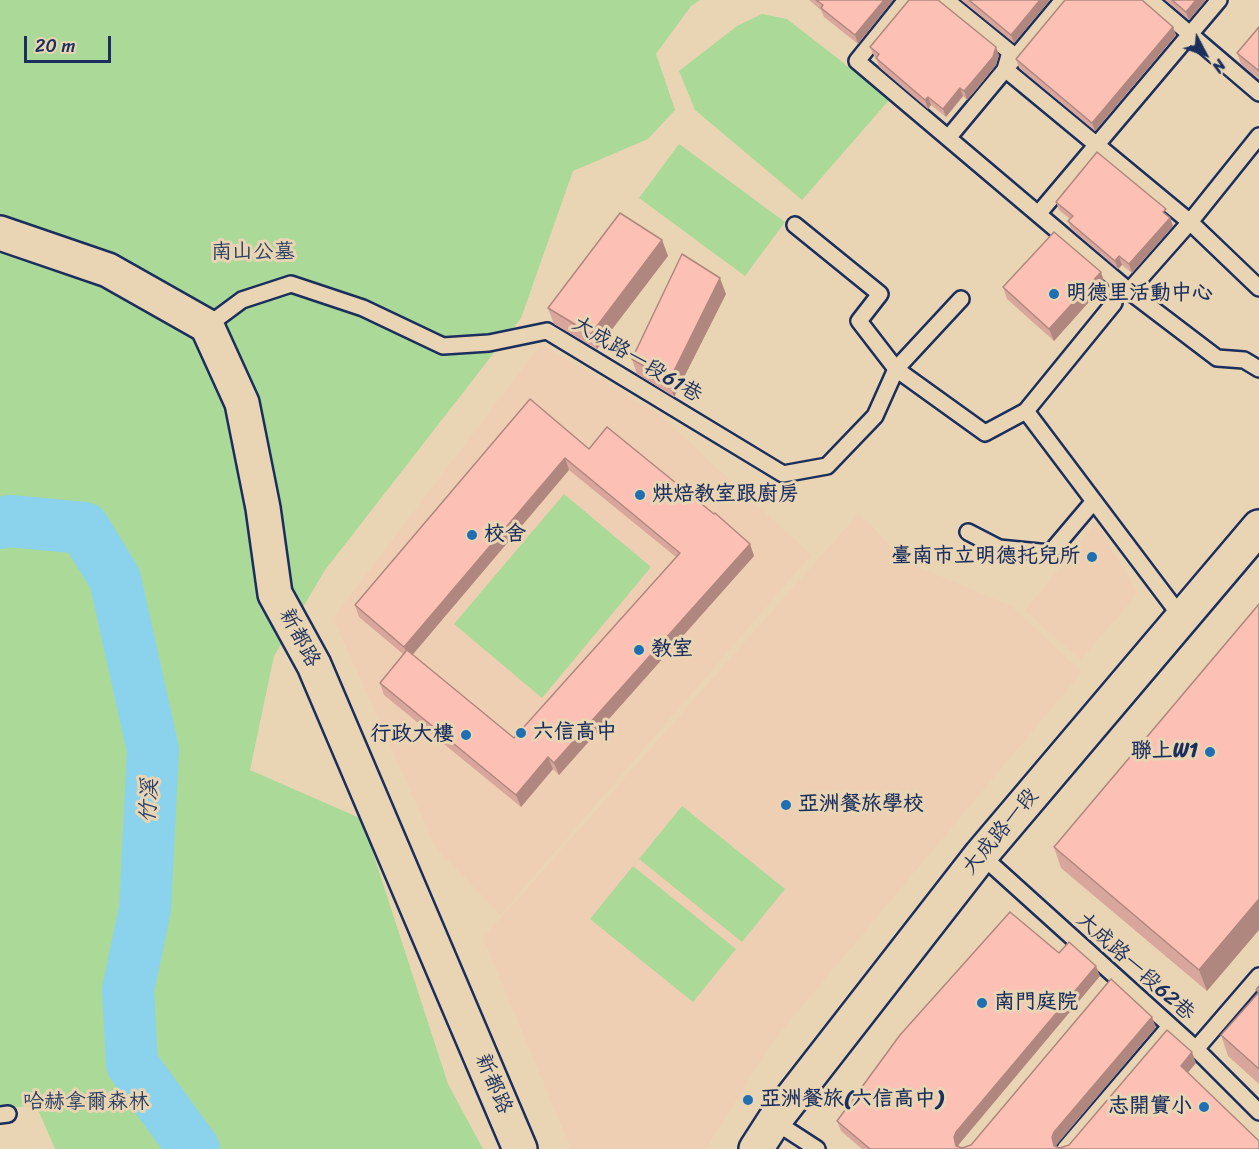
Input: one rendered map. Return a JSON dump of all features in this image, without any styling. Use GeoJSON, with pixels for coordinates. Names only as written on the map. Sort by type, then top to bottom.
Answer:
{"type":"FeatureCollection","features":[{"type":"Feature","properties":{"kind":"street"},"geometry":{"type":"LineString","coordinates":[[0,233],[108,270],[207,326]]}},
{"type":"Feature","properties":{"kind":"street","name":"新都路"},"geometry":{"type":"LineString","coordinates":[[207,326],[242,403],[263,508],[275,594],[318,675],[520,1149]]}},
{"type":"Feature","properties":{"kind":"street","name":"大成路一段"},"geometry":{"type":"LineString","coordinates":[[756,1149],[774,1121],[981,855],[1259,527]]}},
{"type":"Feature","properties":{"kind":"lane"},"geometry":{"type":"LineString","coordinates":[[906,0],[857,61],[1130,291],[1217,358],[1244,360],[1259,369]]}},
{"type":"Feature","properties":{"kind":"lane"},"geometry":{"type":"LineString","coordinates":[[946,0],[1010,52],[1005,69]]}},
{"type":"Feature","properties":{"kind":"lane"},"geometry":{"type":"LineString","coordinates":[[948,138],[1063,0]]}},
{"type":"Feature","properties":{"kind":"lane"},"geometry":{"type":"LineString","coordinates":[[1150,0],[1259,93]]}},
{"type":"Feature","properties":{"kind":"lane"},"geometry":{"type":"LineString","coordinates":[[1039,213],[1219,0]]}},
{"type":"Feature","properties":{"kind":"lane"},"geometry":{"type":"LineString","coordinates":[[1005,69],[1190,222],[1259,288]]}},
{"type":"Feature","properties":{"kind":"lane"},"geometry":{"type":"LineString","coordinates":[[1130,291],[1190,222],[1259,136]]}},
{"type":"Feature","properties":{"kind":"lane"},"geometry":{"type":"LineString","coordinates":[[795,225],[880,294],[859,321],[896,369],[985,432],[1026,411],[1114,303]]}},
{"type":"Feature","properties":{"kind":"lane","name":"大成路一段61巷"},"geometry":{"type":"LineString","coordinates":[[207,326],[242,300],[291,284],[363,308],[443,346],[489,344],[547,331],[783,474],[827,466],[875,416],[896,369],[961,299]]}},
{"type":"Feature","properties":{"kind":"lane"},"geometry":{"type":"LineString","coordinates":[[1026,411],[1182,618]]}},
{"type":"Feature","properties":{"kind":"lane"},"geometry":{"type":"LineString","coordinates":[[968,532],[999,549],[1050,553],[1094,501]]}},
{"type":"Feature","properties":{"kind":"lane","name":"大成路一段62巷"},"geometry":{"type":"LineString","coordinates":[[981,855],[1196,1049],[1259,1112]]}},
{"type":"Feature","properties":{"kind":"lane"},"geometry":{"type":"LineString","coordinates":[[1196,1049],[1259,975]]}},
{"type":"Feature","properties":{"kind":"lane"},"geometry":{"type":"LineString","coordinates":[[1065,1149],[1166,1031]]}},
{"type":"Feature","properties":{"kind":"lane"},"geometry":{"type":"LineString","coordinates":[[774,1121],[817,1149]]}},
{"type":"Feature","properties":{"kind":"shaded area","name":"六信高中"},"geometry":{"type":"Polygon","coordinates":[[[541,344],[659,414],[811,555],[501,915],[436,848],[333,618],[541,344]]]}},
{"type":"Feature","properties":{"kind":"shaded area","name":"亞洲餐旅學校"},"geometry":{"type":"Polygon","coordinates":[[[859,513],[907,562],[1011,606],[1082,672],[774,1040],[706,1149],[571,1149],[483,938],[859,513]]]}},
{"type":"Feature","properties":{"kind":"shaded area","name":"臺南市立明德托兒所"},"geometry":{"type":"Polygon","coordinates":[[[1096,522],[1138,593],[1081,660],[1025,611],[1096,522]]]}},
{"type":"Feature","properties":{"kind":"green space","name":"南山公墓"},"geometry":{"type":"Polygon","coordinates":[[[0,0],[700,0],[691,6],[656,54],[675,110],[648,139],[573,171],[521,318],[325,570],[274,656],[250,770],[362,819],[448,1084],[483,1149],[55,1149],[36,1105],[0,1109],[0,0]]]}},
{"type":"Feature","properties":{"kind":"green space"},"geometry":{"type":"Polygon","coordinates":[[[762,14],[787,19],[890,99],[802,200],[695,110],[679,71],[737,26],[762,14]]]}},
{"type":"Feature","properties":{"kind":"green space"},"geometry":{"type":"Polygon","coordinates":[[[679,144],[785,222],[745,276],[639,198],[679,144]]]}},
{"type":"Feature","properties":{"kind":"green space"},"geometry":{"type":"Polygon","coordinates":[[[564,494],[651,567],[542,698],[454,624],[564,494]]]}},
{"type":"Feature","properties":{"kind":"green space"},"geometry":{"type":"Polygon","coordinates":[[[682,806],[785,889],[742,942],[639,859],[682,806]]]}},
{"type":"Feature","properties":{"kind":"green space"},"geometry":{"type":"Polygon","coordinates":[[[633,866],[736,949],[693,1002],[590,919],[633,866]]]}},
{"type":"Feature","properties":{"kind":"building"},"geometry":{"type":"Polygon","coordinates":[[[816,0],[884,0],[855,35],[821,8],[823,5],[816,0]]]}},
{"type":"Feature","properties":{"kind":"building"},"geometry":{"type":"Polygon","coordinates":[[[909,0],[938,0],[996,47],[993,57],[972,82],[964,91],[960,88],[943,109],[928,97],[925,100],[876,58],[879,54],[870,47],[909,0]]]}},
{"type":"Feature","properties":{"kind":"building"},"geometry":{"type":"Polygon","coordinates":[[[969,0],[1040,0],[1011,35],[969,0]]]}},
{"type":"Feature","properties":{"kind":"building"},"geometry":{"type":"Polygon","coordinates":[[[1065,0],[1142,0],[1173,27],[1092,123],[1016,59],[1065,0]]]}},
{"type":"Feature","properties":{"kind":"building"},"geometry":{"type":"Polygon","coordinates":[[[1172,0],[1196,0],[1186,12],[1172,0]]]}},
{"type":"Feature","properties":{"kind":"building"},"geometry":{"type":"Polygon","coordinates":[[[1259,27],[1259,71],[1237,53],[1259,27]]]}},
{"type":"Feature","properties":{"kind":"building"},"geometry":{"type":"Polygon","coordinates":[[[1097,152],[1166,209],[1163,212],[1170,218],[1129,264],[1119,256],[1115,261],[1068,221],[1073,216],[1056,202],[1097,152]]]}},
{"type":"Feature","properties":{"kind":"building"},"geometry":{"type":"Polygon","coordinates":[[[620,213],[662,240],[591,334],[548,308],[620,213]]]}},
{"type":"Feature","properties":{"kind":"building","name":"明德里活動中心"},"geometry":{"type":"Polygon","coordinates":[[[1054,232],[1101,272],[1049,329],[1003,287],[1054,232]]]}},
{"type":"Feature","properties":{"kind":"building"},"geometry":{"type":"Polygon","coordinates":[[[682,254],[720,278],[669,381],[632,359],[682,254]]]}},
{"type":"Feature","properties":{"kind":"building"},"geometry":{"type":"Polygon","coordinates":[[[530,399],[589,449],[607,427],[715,513],[750,544],[554,763],[548,757],[516,795],[380,683],[407,650],[514,738],[680,553],[565,458],[404,647],[355,605],[530,399]]]}},
{"type":"Feature","properties":{"kind":"building","name":"聯上W1"},"geometry":{"type":"Polygon","coordinates":[[[1259,604],[1259,899],[1199,970],[1054,847],[1259,604]]]}},
{"type":"Feature","properties":{"kind":"building"},"geometry":{"type":"Polygon","coordinates":[[[1010,912],[1059,953],[1069,942],[1096,966],[956,1132],[954,1137],[956,1146],[962,1148],[971,1145],[1111,979],[1152,1017],[1054,1132],[1052,1137],[1054,1146],[1060,1148],[1069,1145],[1167,1030],[1192,1052],[1181,1066],[1259,1141],[1259,1149],[870,1149],[837,1121],[900,1035],[1010,912]]]}},
{"type":"Feature","properties":{"kind":"building"},"geometry":{"type":"Polygon","coordinates":[[[1259,992],[1259,1069],[1221,1035],[1259,992]]]}},
{"type":"Feature","properties":{"kind":"waterway","name":"竹溪"},"geometry":{"type":"LineString","coordinates":[[0,523],[10,521],[84,528],[115,579],[153,750],[145,909],[128,990],[132,1064],[194,1149]]}},
{"type":"Feature","properties":{"kind":"place","name":"明德里活動中心"},"geometry":{"type":"Point","coordinates":[1054,294]}},
{"type":"Feature","properties":{"kind":"place","name":"烘焙教室跟廚房"},"geometry":{"type":"Point","coordinates":[640,495]}},
{"type":"Feature","properties":{"kind":"place","name":"校舍"},"geometry":{"type":"Point","coordinates":[472,535]}},
{"type":"Feature","properties":{"kind":"place","name":"臺南市立明德托兒所"},"geometry":{"type":"Point","coordinates":[1092,557]}},
{"type":"Feature","properties":{"kind":"place","name":"教室"},"geometry":{"type":"Point","coordinates":[639,650]}},
{"type":"Feature","properties":{"kind":"place","name":"六信高中"},"geometry":{"type":"Point","coordinates":[521,733]}},
{"type":"Feature","properties":{"kind":"place","name":"行政大樓"},"geometry":{"type":"Point","coordinates":[466,735]}},
{"type":"Feature","properties":{"kind":"place","name":"聯上W1"},"geometry":{"type":"Point","coordinates":[1210,752]}},
{"type":"Feature","properties":{"kind":"place","name":"亞洲餐旅學校"},"geometry":{"type":"Point","coordinates":[786,805]}},
{"type":"Feature","properties":{"kind":"place","name":"南門庭院"},"geometry":{"type":"Point","coordinates":[982,1003]}},
{"type":"Feature","properties":{"kind":"place","name":"亞洲餐旅(六信高中)"},"geometry":{"type":"Point","coordinates":[748,1100]}},
{"type":"Feature","properties":{"kind":"place","name":"志開實小"},"geometry":{"type":"Point","coordinates":[1204,1107]}},
{"type":"Feature","properties":{"kind":"park label","name":"哈赫拿爾森林"},"geometry":{"type":"Point","coordinates":[86,1103]}}]}
